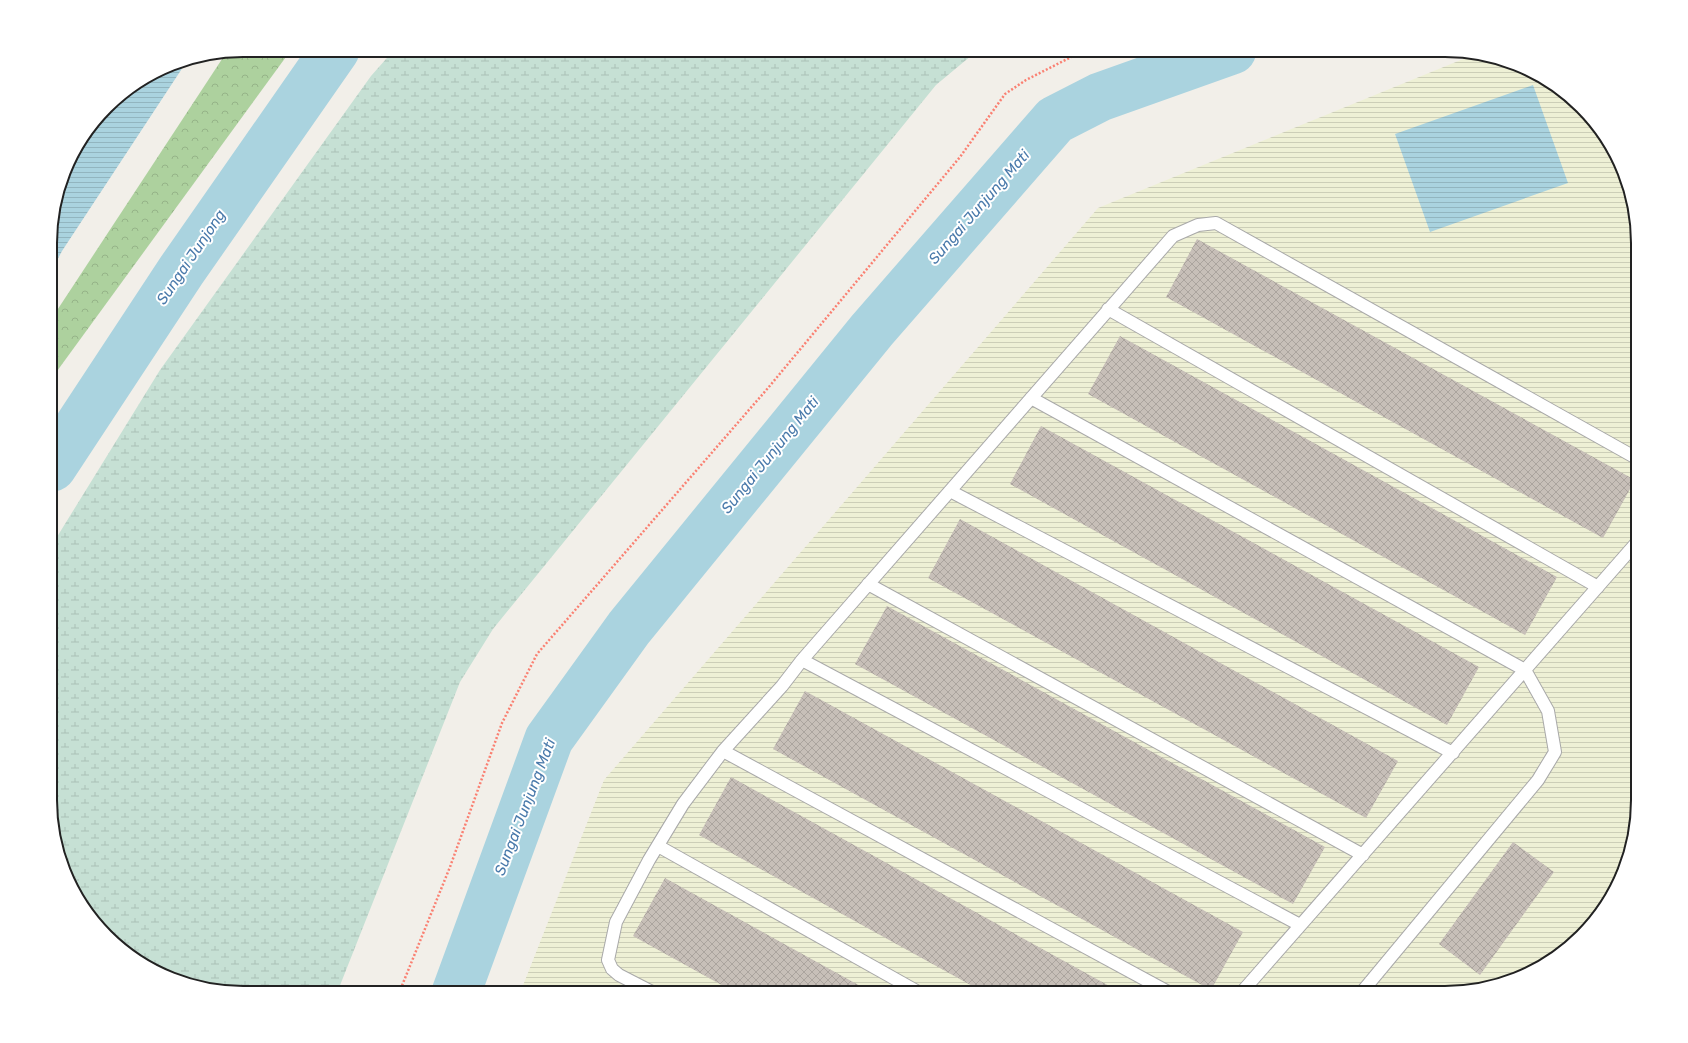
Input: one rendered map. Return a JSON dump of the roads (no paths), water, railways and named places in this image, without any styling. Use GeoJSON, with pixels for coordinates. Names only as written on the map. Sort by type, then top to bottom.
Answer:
{"type":"FeatureCollection","features":[{"type":"Feature","properties":{"kind":"lane"},"geometry":{"type":"LineString","coordinates":[[640,986],[619,975],[612,969],[608,960],[616,922],[683,804],[723,751],[782,686],[802,660],[868,584],[1174,236],[1198,225],[1216,223],[1631,455]]}},
{"type":"Feature","properties":{"kind":"lane"},"geometry":{"type":"LineString","coordinates":[[1108,310],[1598,587]]}},
{"type":"Feature","properties":{"kind":"lane"},"geometry":{"type":"LineString","coordinates":[[1031,398],[1525,670],[1548,711],[1555,752],[1538,780],[1367,986]]}},
{"type":"Feature","properties":{"kind":"lane"},"geometry":{"type":"LineString","coordinates":[[950,491],[1453,753]]}},
{"type":"Feature","properties":{"kind":"lane"},"geometry":{"type":"LineString","coordinates":[[1247,986],[1631,549]]}},
{"type":"Feature","properties":{"kind":"lane"},"geometry":{"type":"LineString","coordinates":[[868,584],[1363,855]]}},
{"type":"Feature","properties":{"kind":"lane"},"geometry":{"type":"LineString","coordinates":[[802,660],[1300,925]]}},
{"type":"Feature","properties":{"kind":"lane"},"geometry":{"type":"LineString","coordinates":[[723,751],[1157,986]]}},
{"type":"Feature","properties":{"kind":"lane"},"geometry":{"type":"LineString","coordinates":[[658,846],[908,986]]}},
{"type":"Feature","properties":{"kind":"water"},"geometry":{"type":"Polygon","coordinates":[[[183,67],[57,260],[57,231],[63,195],[76,161],[88,140],[111,111],[130,95],[161,76],[183,67]]]}},
{"type":"Feature","properties":{"kind":"water"},"geometry":{"type":"Polygon","coordinates":[[[1533,85],[1568,183],[1430,232],[1395,134],[1533,85]]]}},
{"type":"Feature","properties":{"kind":"waterway","name":"Sungai Junjong"},"geometry":{"type":"LineString","coordinates":[[57,459],[181,271],[330,57]]}},
{"type":"Feature","properties":{"kind":"waterway","name":"Sungai Junjung Mati"},"geometry":{"type":"LineString","coordinates":[[459,986],[549,739],[629,628],[872,330],[1055,120],[1100,97],[1212,57]]}}]}
